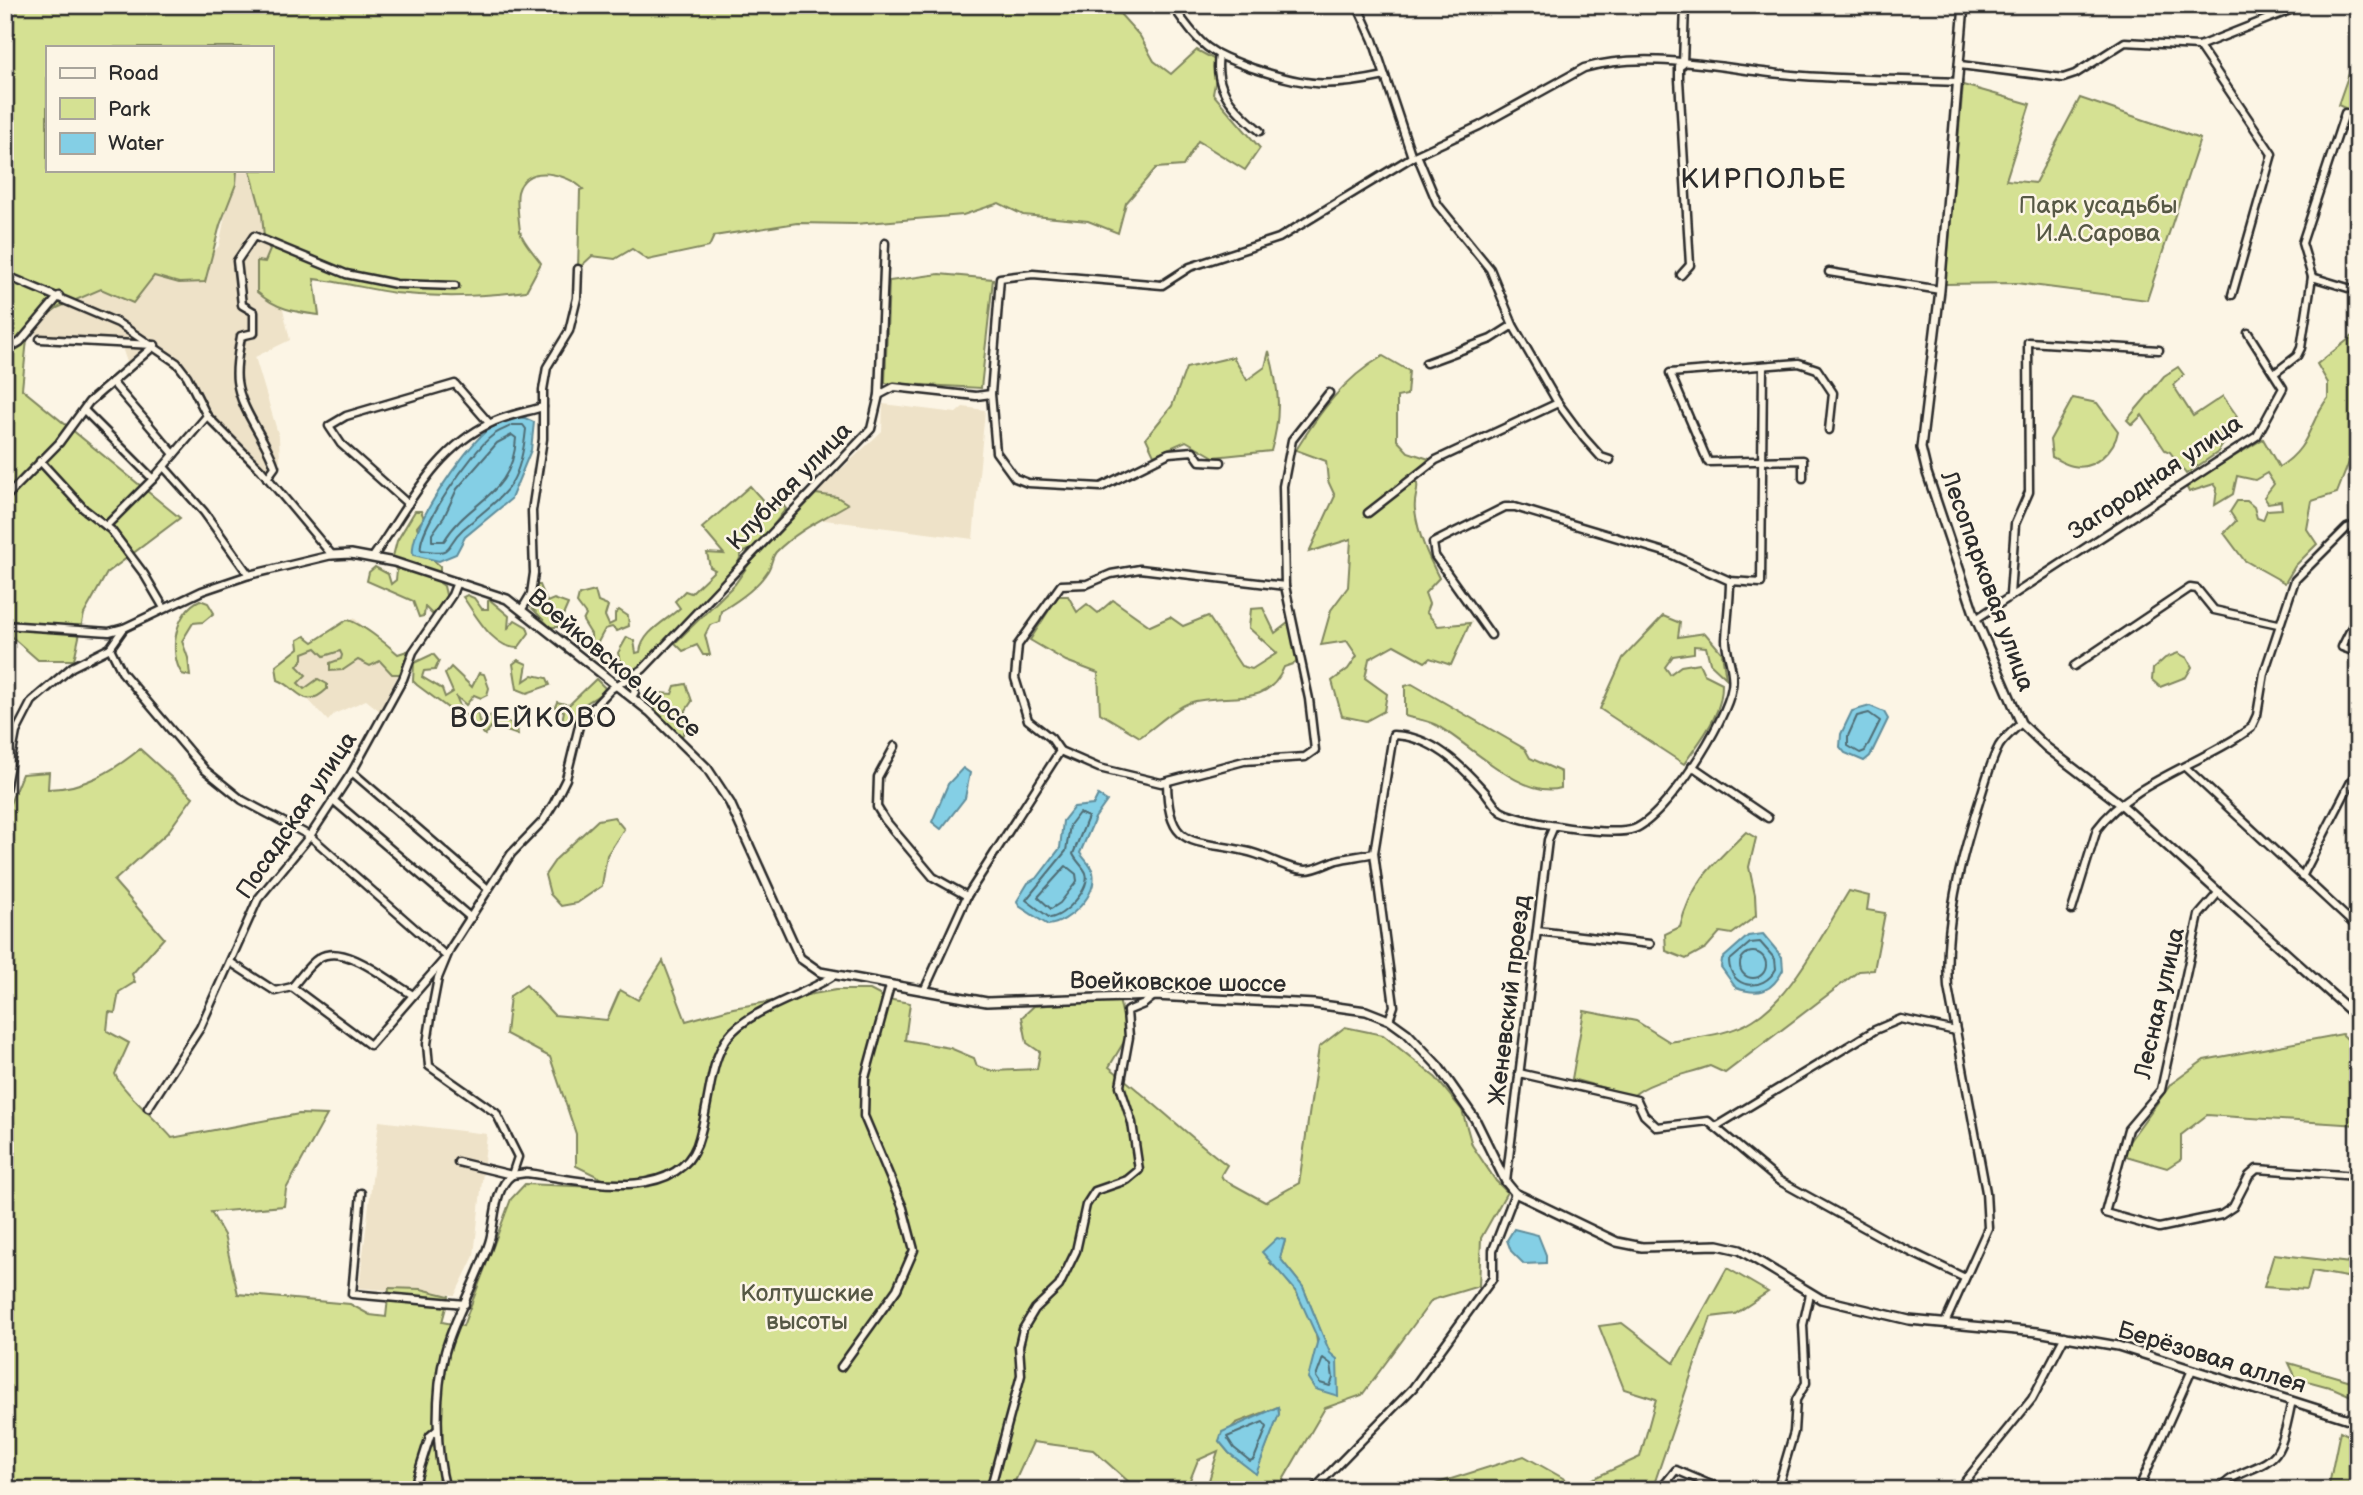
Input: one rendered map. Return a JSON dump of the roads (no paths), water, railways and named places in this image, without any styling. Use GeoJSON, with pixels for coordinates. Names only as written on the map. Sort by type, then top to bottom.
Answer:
{"type":"FeatureCollection","features":[{"type":"Feature","properties":{"kind":"street"},"geometry":{"type":"LineString","coordinates":[[1172,5],[1194,35],[1219,55],[1310,85],[1335,85],[1385,76]]}},
{"type":"Feature","properties":{"kind":"street"},"geometry":{"type":"LineString","coordinates":[[1357,5],[1414,156],[1438,205],[1490,269],[1513,325],[1558,403],[1601,457],[1611,460]]}},
{"type":"Feature","properties":{"kind":"street"},"geometry":{"type":"LineString","coordinates":[[1681,275],[1690,265],[1679,79],[1679,67],[1683,64],[1685,5]]}},
{"type":"Feature","properties":{"kind":"street","name":"Лесопарковая улица"},"geometry":{"type":"LineString","coordinates":[[1964,5],[1940,290],[1921,448],[1976,619],[2021,723],[2046,747],[2123,806],[2358,1018]]}},
{"type":"Feature","properties":{"kind":"street"},"geometry":{"type":"LineString","coordinates":[[1960,65],[2063,78],[2076,74],[2125,42],[2199,46],[2303,5]]}},
{"type":"Feature","properties":{"kind":"street"},"geometry":{"type":"LineString","coordinates":[[2199,46],[2272,154],[2232,295]]}},
{"type":"Feature","properties":{"kind":"street"},"geometry":{"type":"LineString","coordinates":[[1219,55],[1216,71],[1222,90],[1232,107],[1259,131]]}},
{"type":"Feature","properties":{"kind":"street"},"geometry":{"type":"LineString","coordinates":[[1221,462],[1200,460],[1193,451],[1169,453],[1101,486],[1028,483],[1015,478],[996,452],[991,394],[1000,278],[1033,274],[1162,285],[1190,267],[1279,238],[1414,156],[1479,126],[1584,68],[1598,64],[1683,64],[1791,75],[1958,82]]}},
{"type":"Feature","properties":{"kind":"street"},"geometry":{"type":"LineString","coordinates":[[2248,333],[2275,373],[2297,356],[2301,348],[2312,276],[2302,243],[2345,113],[2358,119]]}},
{"type":"Feature","properties":{"kind":"street"},"geometry":{"type":"LineString","coordinates":[[267,478],[275,467],[269,449],[243,400],[237,381],[241,336],[254,333],[257,329],[254,312],[242,305],[237,261],[254,236],[346,274],[396,284],[455,286]]}},
{"type":"Feature","properties":{"kind":"street","name":"Клубная улица"},"geometry":{"type":"LineString","coordinates":[[615,685],[643,669],[871,429],[879,395],[886,243]]}},
{"type":"Feature","properties":{"kind":"street"},"geometry":{"type":"LineString","coordinates":[[522,610],[531,594],[534,573],[532,511],[543,439],[547,367],[569,331],[578,269]]}},
{"type":"Feature","properties":{"kind":"street"},"geometry":{"type":"LineString","coordinates":[[1829,272],[1940,290]]}},
{"type":"Feature","properties":{"kind":"street"},"geometry":{"type":"LineString","coordinates":[[5,275],[118,323],[155,345],[187,376],[207,416],[267,478],[332,555],[249,575],[109,632],[5,625]]}},
{"type":"Feature","properties":{"kind":"street"},"geometry":{"type":"LineString","coordinates":[[2312,276],[2358,291]]}},
{"type":"Feature","properties":{"kind":"street"},"geometry":{"type":"LineString","coordinates":[[5,351],[20,342],[57,295]]}},
{"type":"Feature","properties":{"kind":"street"},"geometry":{"type":"LineString","coordinates":[[1426,363],[1491,339],[1513,325]]}},
{"type":"Feature","properties":{"kind":"street"},"geometry":{"type":"LineString","coordinates":[[40,339],[155,345]]}},
{"type":"Feature","properties":{"kind":"street"},"geometry":{"type":"LineString","coordinates":[[2010,595],[2015,524],[2029,492],[2028,342],[2159,350]]}},
{"type":"Feature","properties":{"kind":"street"},"geometry":{"type":"LineString","coordinates":[[6,497],[84,410],[155,345]]}},
{"type":"Feature","properties":{"kind":"street"},"geometry":{"type":"LineString","coordinates":[[1803,478],[1803,460],[1708,462],[1670,373],[1799,363],[1817,369],[1833,393],[1829,430]]}},
{"type":"Feature","properties":{"kind":"street"},"geometry":{"type":"LineString","coordinates":[[1491,635],[1435,556],[1433,543],[1505,507],[1531,510],[1668,553],[1730,581],[1761,583],[1763,366]]}},
{"type":"Feature","properties":{"kind":"street","name":"Загородная улица"},"geometry":{"type":"LineString","coordinates":[[1976,619],[2256,436],[2283,388],[2275,373]]}},
{"type":"Feature","properties":{"kind":"street"},"geometry":{"type":"LineString","coordinates":[[112,382],[174,454]]}},
{"type":"Feature","properties":{"kind":"street"},"geometry":{"type":"LineString","coordinates":[[408,504],[341,444],[329,426],[346,416],[456,384],[489,424]]}},
{"type":"Feature","properties":{"kind":"street"},"geometry":{"type":"LineString","coordinates":[[879,395],[894,387],[976,396],[991,394]]}},
{"type":"Feature","properties":{"kind":"street"},"geometry":{"type":"LineString","coordinates":[[1285,586],[1140,569],[1111,574],[1087,584],[1061,585],[1018,645],[1016,678],[1028,720],[1051,737],[1060,751],[1119,774],[1167,782],[1244,761],[1305,757],[1315,750],[1309,699],[1285,586],[1283,486],[1292,440],[1328,393]]}},
{"type":"Feature","properties":{"kind":"street"},"geometry":{"type":"LineString","coordinates":[[1368,513],[1436,460],[1558,403]]}},
{"type":"Feature","properties":{"kind":"street"},"geometry":{"type":"LineString","coordinates":[[373,557],[426,477],[445,457],[489,424],[543,407]]}},
{"type":"Feature","properties":{"kind":"street"},"geometry":{"type":"LineString","coordinates":[[84,410],[153,479]]}},
{"type":"Feature","properties":{"kind":"street"},"geometry":{"type":"LineString","coordinates":[[106,526],[153,479],[207,416]]}},
{"type":"Feature","properties":{"kind":"street"},"geometry":{"type":"LineString","coordinates":[[40,461],[84,509],[106,526],[133,557],[164,608]]}},
{"type":"Feature","properties":{"kind":"street"},"geometry":{"type":"LineString","coordinates":[[164,467],[204,512],[249,575]]}},
{"type":"Feature","properties":{"kind":"street"},"geometry":{"type":"LineString","coordinates":[[2072,910],[2097,829],[2105,818],[2135,794],[2251,729],[2278,624],[2290,591],[2304,568],[2347,528],[2358,524]]}},
{"type":"Feature","properties":{"kind":"street","name":"Воейковское шоссе"},"geometry":{"type":"LineString","coordinates":[[332,555],[373,557],[490,591],[522,610],[632,697],[680,739],[707,768],[730,803],[800,958],[809,967],[833,976],[988,1002],[1154,996],[1315,1004],[1366,1011],[1389,1020],[1407,1033],[1459,1092],[1506,1182],[1515,1193],[1617,1242],[1642,1247],[1718,1245],[1740,1250],[1772,1267],[1810,1294],[1880,1314],[2054,1334]]}},
{"type":"Feature","properties":{"kind":"street"},"geometry":{"type":"LineString","coordinates":[[1389,1020],[1394,1006],[1374,853],[1393,735],[1420,738],[1436,748],[1454,761],[1501,812],[1554,826],[1606,831],[1634,829],[1654,816],[1717,729],[1733,685],[1732,664],[1726,640],[1730,581]]}},
{"type":"Feature","properties":{"kind":"street","name":"Посадская улица"},"geometry":{"type":"LineString","coordinates":[[148,1108],[200,1028],[258,899],[310,836],[352,772],[403,680],[413,652],[452,595],[457,582]]}},
{"type":"Feature","properties":{"kind":"street"},"geometry":{"type":"LineString","coordinates":[[2074,666],[2190,588],[2197,589],[2214,610],[2278,624]]}},
{"type":"Feature","properties":{"kind":"street"},"geometry":{"type":"LineString","coordinates":[[2358,615],[2342,648],[2358,653]]}},
{"type":"Feature","properties":{"kind":"street"},"geometry":{"type":"LineString","coordinates":[[5,791],[16,732],[32,701],[72,667],[110,648],[124,628]]}},
{"type":"Feature","properties":{"kind":"street"},"geometry":{"type":"LineString","coordinates":[[110,648],[122,672],[205,770],[243,800],[310,836],[446,956]]}},
{"type":"Feature","properties":{"kind":"street"},"geometry":{"type":"LineString","coordinates":[[631,678],[635,692],[632,697]]}},
{"type":"Feature","properties":{"kind":"street"},"geometry":{"type":"LineString","coordinates":[[292,987],[370,1045],[446,956],[511,854],[543,821],[566,779],[580,722],[615,685]]}},
{"type":"Feature","properties":{"kind":"street"},"geometry":{"type":"LineString","coordinates":[[1945,1323],[1988,1227],[1986,1192],[1956,1031],[1946,954],[1950,920],[1968,837],[1984,786],[2000,745],[2021,723]]}},
{"type":"Feature","properties":{"kind":"street"},"geometry":{"type":"LineString","coordinates":[[895,746],[878,777],[877,807],[884,820],[933,877],[967,896]]}},
{"type":"Feature","properties":{"kind":"street"},"geometry":{"type":"LineString","coordinates":[[924,991],[967,896],[1060,751]]}},
{"type":"Feature","properties":{"kind":"street"},"geometry":{"type":"LineString","coordinates":[[1692,766],[1768,818]]}},
{"type":"Feature","properties":{"kind":"street"},"geometry":{"type":"LineString","coordinates":[[2185,767],[2358,928]]}},
{"type":"Feature","properties":{"kind":"street"},"geometry":{"type":"LineString","coordinates":[[2302,877],[2358,768]]}},
{"type":"Feature","properties":{"kind":"street"},"geometry":{"type":"LineString","coordinates":[[352,772],[488,889]]}},
{"type":"Feature","properties":{"kind":"street"},"geometry":{"type":"LineString","coordinates":[[1167,782],[1168,815],[1172,825],[1201,844],[1244,850],[1276,863],[1309,870],[1374,853]]}},
{"type":"Feature","properties":{"kind":"street"},"geometry":{"type":"LineString","coordinates":[[333,800],[471,918]]}},
{"type":"Feature","properties":{"kind":"street","name":"Женевский проезд"},"geometry":{"type":"LineString","coordinates":[[1506,1182],[1548,840],[1554,826]]}},
{"type":"Feature","properties":{"kind":"street","name":"Лесная улица"},"geometry":{"type":"LineString","coordinates":[[2219,892],[2199,915],[2161,1090],[2128,1129],[2105,1213],[2159,1228],[2221,1215],[2233,1207],[2249,1176],[2257,1169],[2358,1176]]}},
{"type":"Feature","properties":{"kind":"street"},"geometry":{"type":"LineString","coordinates":[[1537,931],[1650,944]]}},
{"type":"Feature","properties":{"kind":"street"},"geometry":{"type":"LineString","coordinates":[[230,962],[275,991],[292,987],[317,959],[332,953],[359,961],[414,995]]}},
{"type":"Feature","properties":{"kind":"street"},"geometry":{"type":"LineString","coordinates":[[446,956],[433,1004],[427,1044],[429,1066],[496,1113],[518,1157],[512,1175],[500,1190],[488,1248],[445,1352],[437,1430],[446,1490]]}},
{"type":"Feature","properties":{"kind":"street"},"geometry":{"type":"LineString","coordinates":[[458,1162],[512,1175],[526,1173],[634,1185],[668,1175],[686,1161],[696,1146],[718,1054],[728,1037],[752,1018],[813,989],[833,976]]}},
{"type":"Feature","properties":{"kind":"street"},"geometry":{"type":"LineString","coordinates":[[841,1367],[897,1290],[914,1251],[903,1208],[864,1115],[865,1078],[890,986]]}},
{"type":"Feature","properties":{"kind":"street"},"geometry":{"type":"LineString","coordinates":[[990,1490],[1020,1374],[1019,1346],[1023,1329],[1035,1310],[1059,1286],[1076,1251],[1086,1205],[1095,1191],[1127,1180],[1139,1170],[1132,1123],[1120,1086],[1129,1037],[1127,1011],[1144,1004],[1154,996]]}},
{"type":"Feature","properties":{"kind":"street"},"geometry":{"type":"LineString","coordinates":[[1715,1127],[1875,1030],[1901,1019],[1956,1031]]}},
{"type":"Feature","properties":{"kind":"street"},"geometry":{"type":"LineString","coordinates":[[1519,1073],[1637,1100],[1644,1115],[1657,1127],[1708,1121],[1778,1180],[1965,1278]]}},
{"type":"Feature","properties":{"kind":"street"},"geometry":{"type":"LineString","coordinates":[[361,1193],[352,1294],[465,1304]]}},
{"type":"Feature","properties":{"kind":"street"},"geometry":{"type":"LineString","coordinates":[[1312,1490],[1413,1388],[1493,1278],[1493,1251],[1515,1193]]}},
{"type":"Feature","properties":{"kind":"street"},"geometry":{"type":"LineString","coordinates":[[1777,1490],[1794,1432],[1796,1400],[1806,1383],[1803,1325],[1810,1294]]}},
{"type":"Feature","properties":{"kind":"street","name":"Берёзовая аллея"},"geometry":{"type":"LineString","coordinates":[[2054,1334],[2118,1346],[2358,1422]]}},
{"type":"Feature","properties":{"kind":"street"},"geometry":{"type":"LineString","coordinates":[[1958,1490],[2032,1399],[2065,1336]]}},
{"type":"Feature","properties":{"kind":"street"},"geometry":{"type":"LineString","coordinates":[[2138,1490],[2192,1370]]}},
{"type":"Feature","properties":{"kind":"street"},"geometry":{"type":"LineString","coordinates":[[2220,1490],[2227,1479],[2271,1458],[2278,1449],[2292,1401]]}},
{"type":"Feature","properties":{"kind":"street"},"geometry":{"type":"LineString","coordinates":[[413,1490],[430,1436],[437,1430]]}},
{"type":"Feature","properties":{"kind":"street"},"geometry":{"type":"LineString","coordinates":[[1660,1490],[1676,1470],[1723,1490]]}},
{"type":"Feature","properties":{"kind":"water"},"geometry":{"type":"Polygon","coordinates":[[[510,418],[525,418],[534,422],[531,450],[511,499],[465,537],[456,554],[439,561],[413,555],[420,526],[452,471],[486,431],[510,418]]]}},
{"type":"Feature","properties":{"kind":"water"},"geometry":{"type":"Polygon","coordinates":[[[1870,706],[1884,712],[1888,719],[1870,756],[1864,761],[1845,753],[1840,747],[1841,734],[1852,711],[1870,706]]]}},
{"type":"Feature","properties":{"kind":"water"},"geometry":{"type":"Polygon","coordinates":[[[963,768],[970,773],[965,798],[941,829],[932,822],[948,784],[963,768]]]}},
{"type":"Feature","properties":{"kind":"water"},"geometry":{"type":"Polygon","coordinates":[[[1098,795],[1107,801],[1095,818],[1080,853],[1093,872],[1091,890],[1073,913],[1048,925],[1019,906],[1017,901],[1028,883],[1038,877],[1060,848],[1063,821],[1074,807],[1093,805],[1098,795]]]}},
{"type":"Feature","properties":{"kind":"water"},"geometry":{"type":"Polygon","coordinates":[[[1763,934],[1782,957],[1783,970],[1774,983],[1764,990],[1752,992],[1736,988],[1721,967],[1722,959],[1748,936],[1763,934]]]}},
{"type":"Feature","properties":{"kind":"water"},"geometry":{"type":"Polygon","coordinates":[[[1514,1229],[1538,1235],[1546,1255],[1546,1263],[1524,1264],[1511,1251],[1507,1240],[1514,1229]]]}},
{"type":"Feature","properties":{"kind":"water"},"geometry":{"type":"Polygon","coordinates":[[[1277,1238],[1285,1240],[1280,1258],[1303,1287],[1330,1353],[1337,1359],[1338,1396],[1315,1389],[1308,1378],[1318,1339],[1296,1291],[1262,1252],[1277,1238]]]}},
{"type":"Feature","properties":{"kind":"water"},"geometry":{"type":"Polygon","coordinates":[[[1278,1407],[1279,1414],[1256,1474],[1229,1453],[1219,1441],[1222,1432],[1278,1407]]]}},
{"type":"Feature","properties":{"kind":"district","name":"КИРПОЛЬЕ"},"geometry":{"type":"Point","coordinates":[1764,178]}},
{"type":"Feature","properties":{"kind":"district","name":"ВОЕЙКОВО"},"geometry":{"type":"Point","coordinates":[534,717]}},
{"type":"Feature","properties":{"kind":"park label","name":"Парк усадьбы И.А.Сарова"},"geometry":{"type":"Point","coordinates":[2098,219]}},
{"type":"Feature","properties":{"kind":"park label","name":"Колтушские высоты"},"geometry":{"type":"Point","coordinates":[807,1307]}}]}
